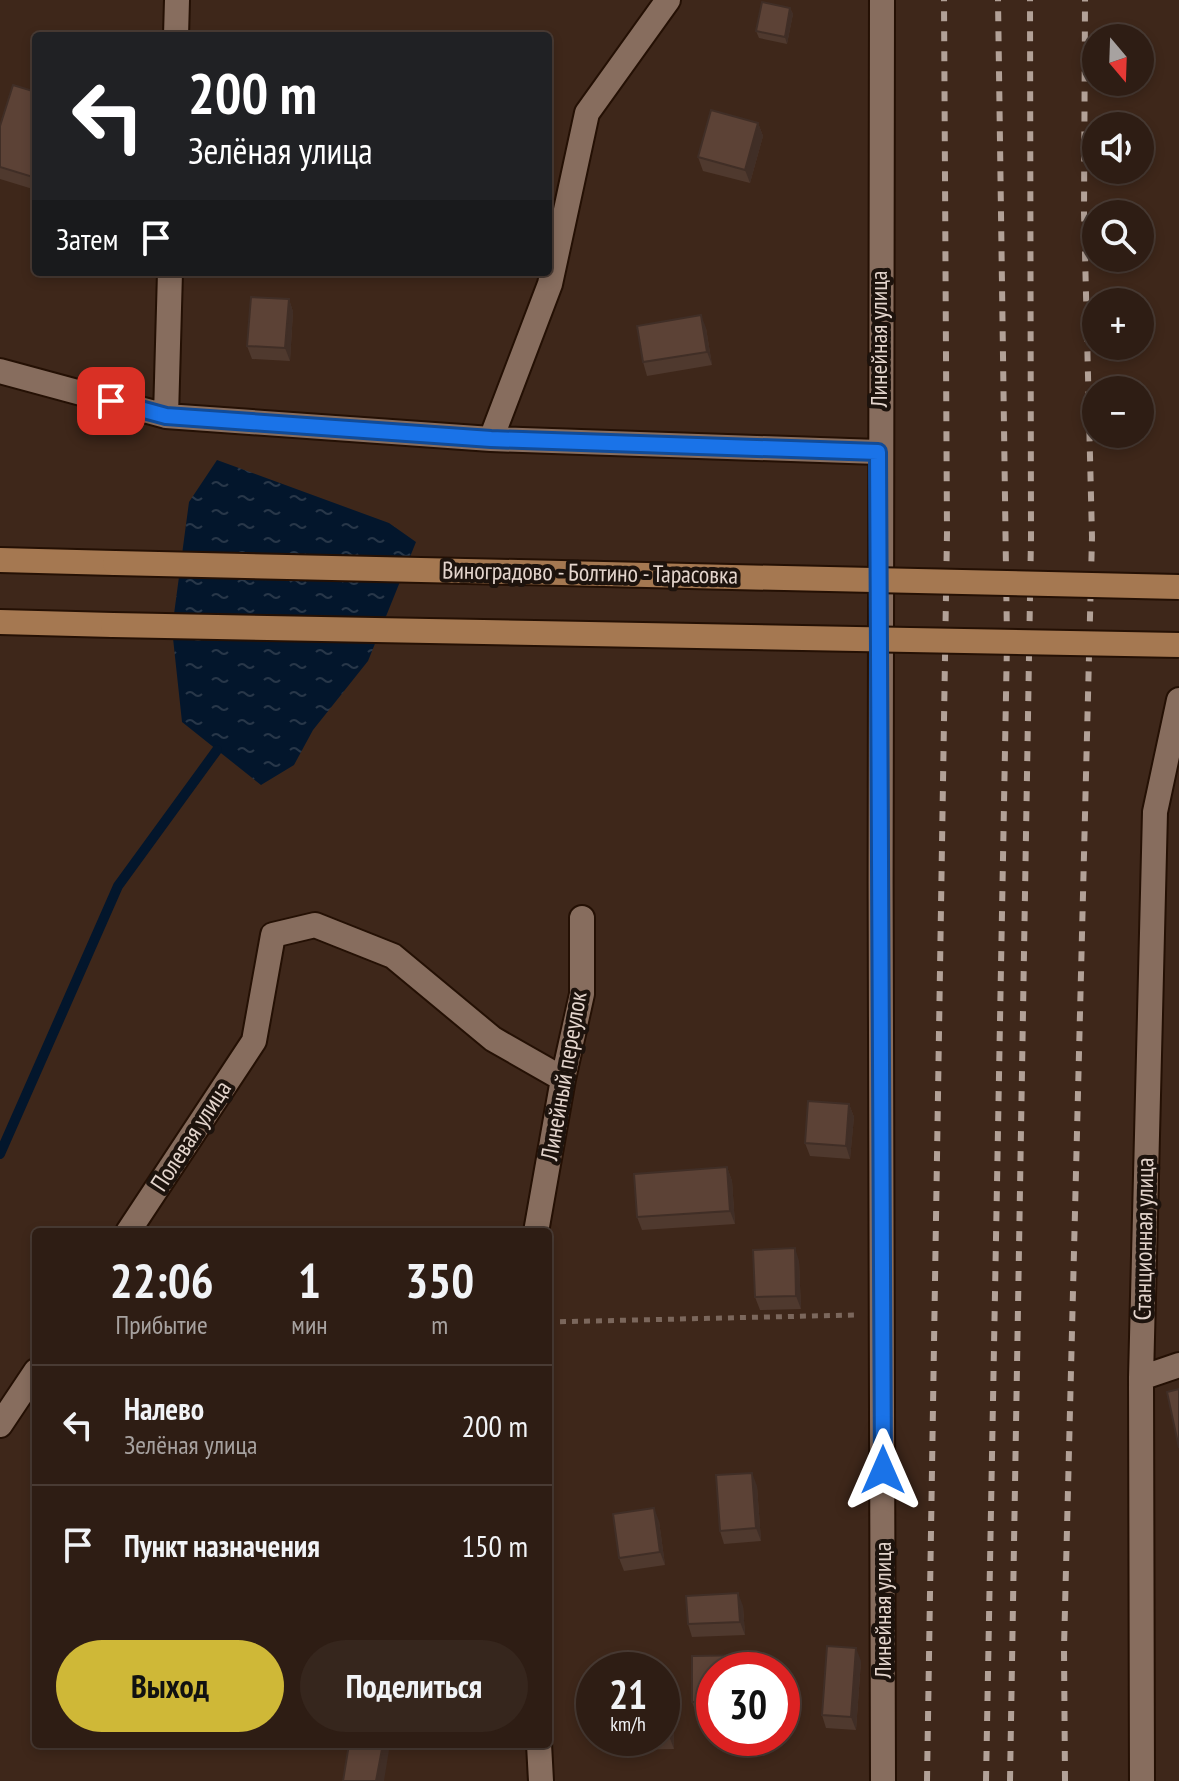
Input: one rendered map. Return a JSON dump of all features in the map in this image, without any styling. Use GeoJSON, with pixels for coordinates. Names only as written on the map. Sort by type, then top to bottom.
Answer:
{"type":"FeatureCollection","features":[{"type":"Feature","properties":{"kind":"main road","name":"Виноградово - Болтино - Тарасовка"},"geometry":{"type":"LineString","coordinates":[[0,560],[1179,587]]}},
{"type":"Feature","properties":{"kind":"main road"},"geometry":{"type":"LineString","coordinates":[[0,622],[1179,645]]}},
{"type":"Feature","properties":{"kind":"street"},"geometry":{"type":"LineString","coordinates":[[176,32],[177,0]]}},
{"type":"Feature","properties":{"kind":"street"},"geometry":{"type":"LineString","coordinates":[[552,275],[587,113],[668,0]]}},
{"type":"Feature","properties":{"kind":"street","name":"Линейная улица"},"geometry":{"type":"LineString","coordinates":[[882,0],[878,452],[883,1781]]}},
{"type":"Feature","properties":{"kind":"street"},"geometry":{"type":"LineString","coordinates":[[166,416],[170,276]]}},
{"type":"Feature","properties":{"kind":"street"},"geometry":{"type":"LineString","coordinates":[[491,439],[552,276]]}},
{"type":"Feature","properties":{"kind":"street"},"geometry":{"type":"LineString","coordinates":[[0,371],[166,416],[491,439],[878,452]]}},
{"type":"Feature","properties":{"kind":"street","name":"Станционная улица"},"geometry":{"type":"LineString","coordinates":[[1142,1781],[1141,1378],[1155,812],[1179,700]]}},
{"type":"Feature","properties":{"kind":"street","name":"Линейный переулок"},"geometry":{"type":"LineString","coordinates":[[537,1228],[563,1079],[582,994],[582,918]]}},
{"type":"Feature","properties":{"kind":"street","name":"Полевая улица"},"geometry":{"type":"LineString","coordinates":[[131,1228],[254,1041],[273,935],[315,925],[393,956],[493,1039],[563,1079]]}},
{"type":"Feature","properties":{"kind":"street"},"geometry":{"type":"LineString","coordinates":[[1141,1378],[1179,1365]]}},
{"type":"Feature","properties":{"kind":"street"},"geometry":{"type":"LineString","coordinates":[[0,1425],[32,1377]]}},
{"type":"Feature","properties":{"kind":"street"},"geometry":{"type":"LineString","coordinates":[[539,1748],[541,1781]]}},
{"type":"Feature","properties":{"kind":"path"},"geometry":{"type":"LineString","coordinates":[[552,1322],[883,1314]]}},
{"type":"Feature","properties":{"kind":"water"},"geometry":{"type":"Polygon","coordinates":[[[217,460],[389,523],[416,542],[368,661],[313,730],[294,765],[261,785],[182,722],[172,629],[189,502],[217,460]]]}},
{"type":"Feature","properties":{"kind":"building"},"geometry":{"type":"Polygon","coordinates":[[[762,2],[790,8],[785,37],[756,31],[762,2]]]}},
{"type":"Feature","properties":{"kind":"building"},"geometry":{"type":"Polygon","coordinates":[[[13,85],[32,91],[32,177],[0,167],[0,126],[13,85]]]}},
{"type":"Feature","properties":{"kind":"building"},"geometry":{"type":"Polygon","coordinates":[[[711,110],[758,123],[745,170],[698,157],[711,110]]]}},
{"type":"Feature","properties":{"kind":"building"},"geometry":{"type":"Polygon","coordinates":[[[251,297],[289,299],[285,348],[247,346],[251,297]]]}},
{"type":"Feature","properties":{"kind":"building"},"geometry":{"type":"Polygon","coordinates":[[[701,315],[707,352],[643,362],[637,326],[701,315]]]}},
{"type":"Feature","properties":{"kind":"building"},"geometry":{"type":"Polygon","coordinates":[[[808,1101],[849,1104],[846,1146],[805,1143],[808,1101]]]}},
{"type":"Feature","properties":{"kind":"building"},"geometry":{"type":"Polygon","coordinates":[[[727,1167],[730,1211],[637,1217],[634,1174],[727,1167]]]}},
{"type":"Feature","properties":{"kind":"building"},"geometry":{"type":"Polygon","coordinates":[[[795,1248],[796,1296],[755,1297],[753,1250],[795,1248]]]}},
{"type":"Feature","properties":{"kind":"building"},"geometry":{"type":"Polygon","coordinates":[[[1179,1389],[1179,1448],[1167,1392],[1179,1389]]]}},
{"type":"Feature","properties":{"kind":"building"},"geometry":{"type":"Polygon","coordinates":[[[752,1473],[756,1528],[720,1531],[716,1475],[752,1473]]]}},
{"type":"Feature","properties":{"kind":"building"},"geometry":{"type":"Polygon","coordinates":[[[654,1508],[660,1552],[619,1558],[613,1514],[654,1508]]]}},
{"type":"Feature","properties":{"kind":"building"},"geometry":{"type":"Polygon","coordinates":[[[738,1593],[740,1622],[688,1624],[686,1596],[738,1593]]]}},
{"type":"Feature","properties":{"kind":"building"},"geometry":{"type":"Polygon","coordinates":[[[827,1646],[856,1648],[851,1717],[822,1715],[827,1646]]]}},
{"type":"Feature","properties":{"kind":"building"},"geometry":{"type":"Polygon","coordinates":[[[692,1656],[696,1656],[696,1702],[692,1702],[692,1656]]]}},
{"type":"Feature","properties":{"kind":"building"},"geometry":{"type":"Polygon","coordinates":[[[348,1748],[382,1748],[376,1781],[343,1781],[348,1748]]]}},
{"type":"Feature","properties":{"kind":"waterway"},"geometry":{"type":"LineString","coordinates":[[0,1154],[118,886],[217,750]]}},
{"type":"Feature","properties":{"kind":"railway"},"geometry":{"type":"LineString","coordinates":[[927,1781],[947,533],[944,0]]}},
{"type":"Feature","properties":{"kind":"railway"},"geometry":{"type":"LineString","coordinates":[[986,1781],[1007,641],[998,0]]}},
{"type":"Feature","properties":{"kind":"railway"},"geometry":{"type":"LineString","coordinates":[[1010,1781],[1031,538],[1030,0]]}},
{"type":"Feature","properties":{"kind":"railway"},"geometry":{"type":"LineString","coordinates":[[1065,1781],[1064,1648],[1092,537],[1084,213],[1085,0]]}},
{"type":"Feature","properties":{"kind":"route"},"geometry":{"type":"LineString","coordinates":[[111,401],[166,416],[491,439],[878,452],[883,1470]]}}]}
